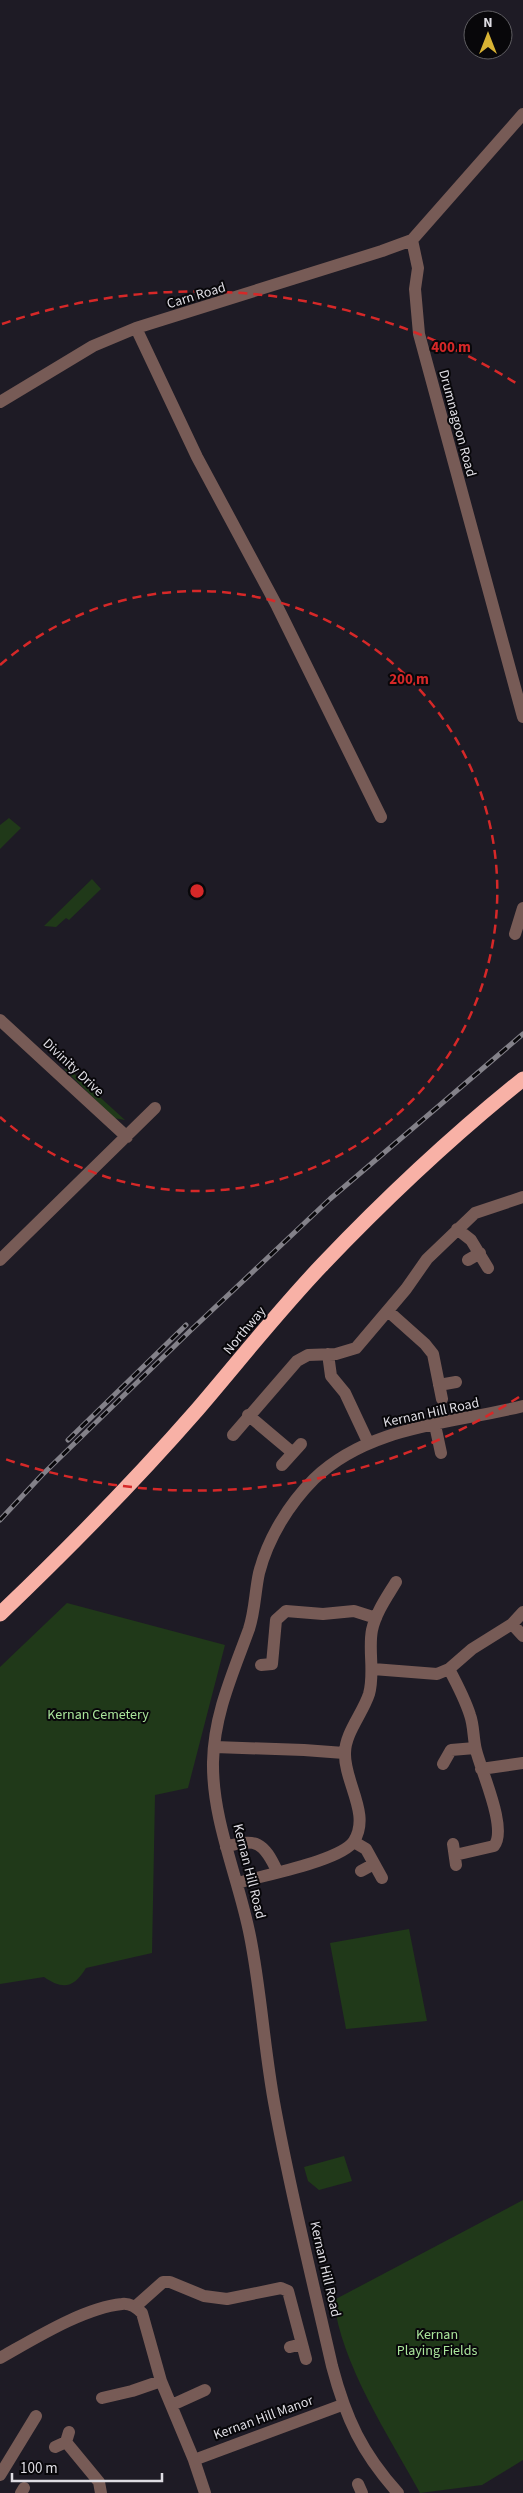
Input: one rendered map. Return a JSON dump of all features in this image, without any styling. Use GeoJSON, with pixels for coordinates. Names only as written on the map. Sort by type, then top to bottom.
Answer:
{"type":"FeatureCollection","features":[{"type":"Feature","properties":{"kind":"highway","name":"Northway"},"geometry":{"type":"LineString","coordinates":[[0,1614],[65,1551],[183,1425],[322,1265],[406,1181],[457,1134],[523,1079]]}},
{"type":"Feature","properties":{"kind":"street"},"geometry":{"type":"LineString","coordinates":[[412,240],[523,114]]}},
{"type":"Feature","properties":{"kind":"street","name":"Carn Road"},"geometry":{"type":"LineString","coordinates":[[0,402],[93,346],[136,328],[412,240]]}},
{"type":"Feature","properties":{"kind":"street","name":"Drumnagoon Road"},"geometry":{"type":"LineString","coordinates":[[412,240],[418,268],[415,289],[419,334],[523,717]]}},
{"type":"Feature","properties":{"kind":"street"},"geometry":{"type":"LineString","coordinates":[[136,328],[197,457],[279,611],[381,817]]}},
{"type":"Feature","properties":{"kind":"street"},"geometry":{"type":"LineString","coordinates":[[515,934],[523,910]]}},
{"type":"Feature","properties":{"kind":"street","name":"Divinity Drive"},"geometry":{"type":"LineString","coordinates":[[0,1020],[127,1137]]}},
{"type":"Feature","properties":{"kind":"street"},"geometry":{"type":"LineString","coordinates":[[0,1260],[156,1108]]}},
{"type":"Feature","properties":{"kind":"street"},"geometry":{"type":"LineString","coordinates":[[233,1435],[297,1361],[308,1355],[328,1354],[356,1348],[388,1311],[427,1259],[475,1213],[523,1197]]}},
{"type":"Feature","properties":{"kind":"street"},"geometry":{"type":"LineString","coordinates":[[458,1229],[480,1253],[488,1268]]}},
{"type":"Feature","properties":{"kind":"street"},"geometry":{"type":"LineString","coordinates":[[468,1260],[480,1253]]}},
{"type":"Feature","properties":{"kind":"street"},"geometry":{"type":"LineString","coordinates":[[388,1311],[425,1344],[433,1354],[442,1400]]}},
{"type":"Feature","properties":{"kind":"street"},"geometry":{"type":"LineString","coordinates":[[328,1354],[331,1376],[345,1393],[368,1442]]}},
{"type":"Feature","properties":{"kind":"street"},"geometry":{"type":"LineString","coordinates":[[440,1385],[456,1382]]}},
{"type":"Feature","properties":{"kind":"street","name":"Kernan Hill Road"},"geometry":{"type":"LineString","coordinates":[[398,2493],[382,2476],[362,2447],[342,2405],[275,2108],[251,1940],[238,1883],[226,1847],[214,1784],[214,1747],[219,1714],[226,1689],[250,1627],[259,1574],[268,1546],[292,1504],[315,1479],[340,1459],[368,1442],[398,1432],[523,1406]]}},
{"type":"Feature","properties":{"kind":"street"},"geometry":{"type":"LineString","coordinates":[[248,1416],[297,1449],[282,1465]]}},
{"type":"Feature","properties":{"kind":"street"},"geometry":{"type":"LineString","coordinates":[[435,1425],[441,1453]]}},
{"type":"Feature","properties":{"kind":"street"},"geometry":{"type":"LineString","coordinates":[[238,1883],[340,1854],[354,1842],[361,1823],[344,1753],[347,1740],[369,1694],[373,1668],[372,1631],[376,1618],[396,1582]]}},
{"type":"Feature","properties":{"kind":"street"},"geometry":{"type":"LineString","coordinates":[[261,1664],[272,1664],[276,1620],[286,1611],[323,1614],[354,1611],[376,1618]]}},
{"type":"Feature","properties":{"kind":"street"},"geometry":{"type":"LineString","coordinates":[[373,1668],[437,1674],[449,1669],[472,1649],[512,1624],[523,1612]]}},
{"type":"Feature","properties":{"kind":"street"},"geometry":{"type":"LineString","coordinates":[[512,1624],[523,1636]]}},
{"type":"Feature","properties":{"kind":"street"},"geometry":{"type":"LineString","coordinates":[[449,1669],[472,1718],[475,1748],[495,1810],[499,1831],[494,1846],[455,1854]]}},
{"type":"Feature","properties":{"kind":"street"},"geometry":{"type":"LineString","coordinates":[[214,1747],[344,1753]]}},
{"type":"Feature","properties":{"kind":"street"},"geometry":{"type":"LineString","coordinates":[[443,1766],[451,1750],[475,1748]]}},
{"type":"Feature","properties":{"kind":"street"},"geometry":{"type":"LineString","coordinates":[[481,1769],[523,1763]]}},
{"type":"Feature","properties":{"kind":"street"},"geometry":{"type":"LineString","coordinates":[[226,1847],[245,1840],[253,1842],[261,1846],[270,1856],[277,1871]]}},
{"type":"Feature","properties":{"kind":"street"},"geometry":{"type":"LineString","coordinates":[[354,1842],[366,1849],[382,1878]]}},
{"type":"Feature","properties":{"kind":"street"},"geometry":{"type":"LineString","coordinates":[[361,1871],[374,1864]]}},
{"type":"Feature","properties":{"kind":"street"},"geometry":{"type":"LineString","coordinates":[[136,2306],[164,2282],[170,2282],[204,2296],[227,2299],[281,2288],[288,2291],[296,2346],[306,2359]]}},
{"type":"Feature","properties":{"kind":"street"},"geometry":{"type":"LineString","coordinates":[[0,2358],[67,2322],[122,2304],[136,2306],[142,2313],[161,2381],[194,2460],[205,2493]]}},
{"type":"Feature","properties":{"kind":"street"},"geometry":{"type":"LineString","coordinates":[[102,2398],[161,2381]]}},
{"type":"Feature","properties":{"kind":"street"},"geometry":{"type":"LineString","coordinates":[[172,2405],[204,2390]]}},
{"type":"Feature","properties":{"kind":"street","name":"Kernan Hill Manor"},"geometry":{"type":"LineString","coordinates":[[194,2460],[342,2405]]}},
{"type":"Feature","properties":{"kind":"street"},"geometry":{"type":"LineString","coordinates":[[0,2475],[36,2416]]}},
{"type":"Feature","properties":{"kind":"street"},"geometry":{"type":"LineString","coordinates":[[63,2441],[99,2482],[100,2493]]}},
{"type":"Feature","properties":{"kind":"green space"},"geometry":{"type":"Polygon","coordinates":[[[9,818],[21,828],[0,849],[0,825],[9,818]]]}},
{"type":"Feature","properties":{"kind":"green space"},"geometry":{"type":"Polygon","coordinates":[[[92,879],[101,889],[69,920],[66,918],[56,927],[44,926],[92,879]]]}},
{"type":"Feature","properties":{"kind":"green space"},"geometry":{"type":"Polygon","coordinates":[[[64,1069],[69,1069],[125,1120],[114,1118],[64,1069]]]}},
{"type":"Feature","properties":{"kind":"green space","name":"Kernan Cemetery"},"geometry":{"type":"Polygon","coordinates":[[[67,1603],[225,1645],[188,1788],[155,1795],[152,1953],[86,1968],[77,1980],[68,1985],[57,1984],[44,1977],[0,1984],[0,1667],[67,1603]]]}},
{"type":"Feature","properties":{"kind":"green space"},"geometry":{"type":"Polygon","coordinates":[[[409,1929],[427,2021],[346,2029],[330,1943],[409,1929]]]}},
{"type":"Feature","properties":{"kind":"green space"},"geometry":{"type":"Polygon","coordinates":[[[344,2156],[352,2181],[319,2190],[308,2181],[304,2167],[344,2156]]]}},
{"type":"Feature","properties":{"kind":"green space","name":"Kernan Playing Fields"},"geometry":{"type":"Polygon","coordinates":[[[523,2200],[523,2460],[482,2485],[420,2493],[368,2400],[356,2374],[338,2324],[334,2300],[523,2200]]]}},
{"type":"Feature","properties":{"kind":"railway"},"geometry":{"type":"LineString","coordinates":[[0,1520],[42,1475],[190,1331],[330,1199],[523,1034]]}},
{"type":"Feature","properties":{"kind":"railway"},"geometry":{"type":"LineString","coordinates":[[68,1440],[186,1325]]}}]}
